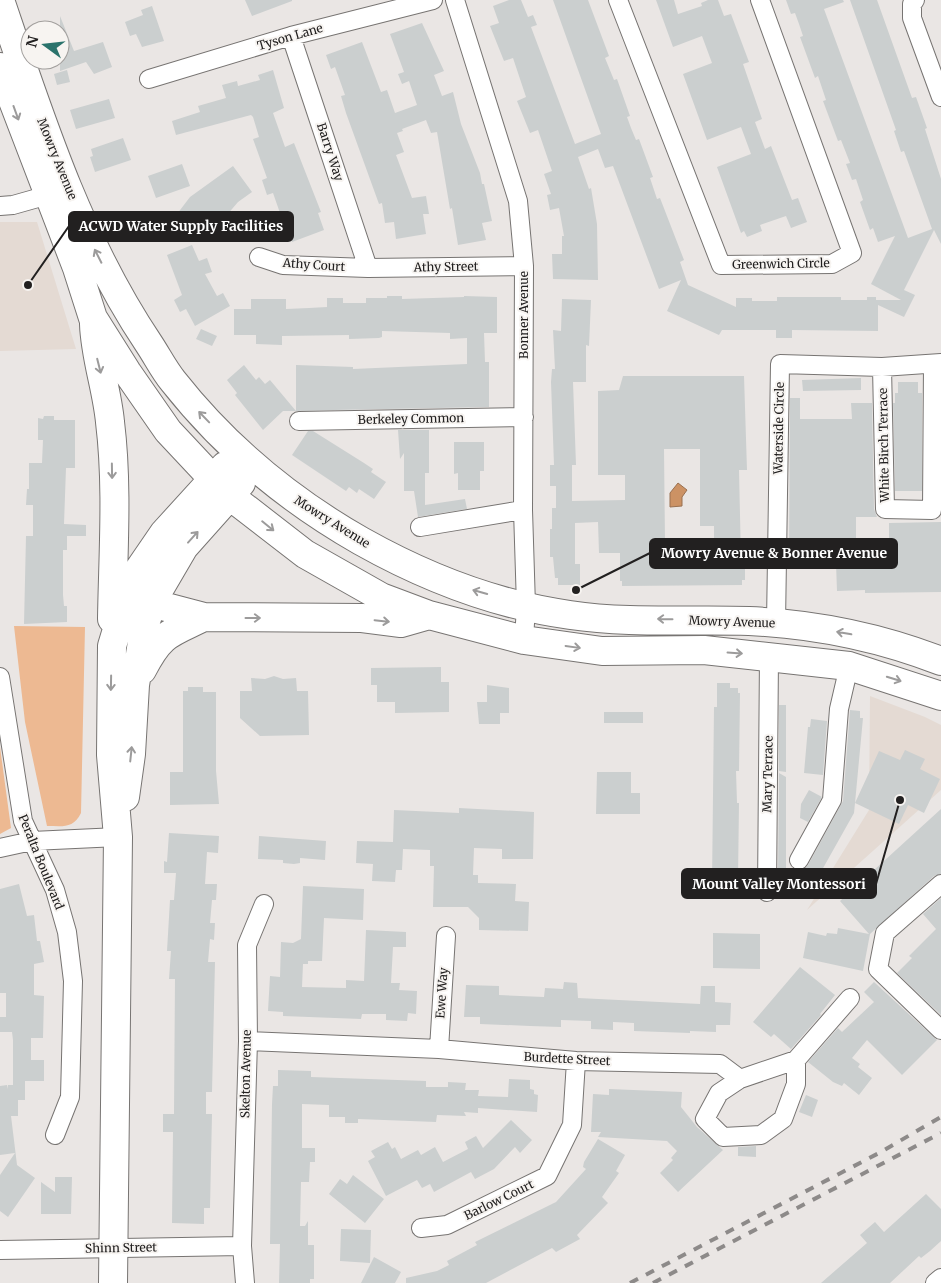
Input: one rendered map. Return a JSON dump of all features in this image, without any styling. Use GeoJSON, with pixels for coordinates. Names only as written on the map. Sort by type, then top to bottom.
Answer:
{"type":"FeatureCollection","features":[{"type":"Feature","properties":{"kind":"main road","name":"Mowry Avenue"},"geometry":{"type":"LineString","coordinates":[[3,16],[36,107],[77,268],[93,318],[149,406],[168,431],[222,487],[305,554],[382,597],[429,615],[524,640],[602,651],[704,650],[849,666],[941,696]]}},
{"type":"Feature","properties":{"kind":"main road","name":"Mowry Avenue"},"geometry":{"type":"LineString","coordinates":[[0,67],[58,192],[93,246],[133,321],[172,380],[246,459],[321,518],[390,557],[430,575],[526,606],[594,618],[776,623],[867,637],[904,647],[941,661]]}},
{"type":"Feature","properties":{"kind":"main road"},"geometry":{"type":"LineString","coordinates":[[93,318],[95,347],[106,390],[110,423],[113,520],[111,755],[118,837],[113,1283]]}},
{"type":"Feature","properties":{"kind":"main road"},"geometry":{"type":"LineString","coordinates":[[118,837],[131,754],[135,684],[145,624],[153,600],[222,487],[246,459]]}},
{"type":"Feature","properties":{"kind":"main road"},"geometry":{"type":"LineString","coordinates":[[112,646],[128,593],[140,568],[164,533],[222,487]]}},
{"type":"Feature","properties":{"kind":"main road"},"geometry":{"type":"LineString","coordinates":[[140,568],[153,600],[166,607],[204,617],[362,618],[401,623],[429,615]]}},
{"type":"Feature","properties":{"kind":"main road"},"geometry":{"type":"LineString","coordinates":[[135,684],[153,650],[164,637],[178,628],[204,617]]}},
{"type":"Feature","properties":{"kind":"street","name":"Tyson Lane"},"geometry":{"type":"LineString","coordinates":[[149,79],[291,36],[433,0]]}},
{"type":"Feature","properties":{"kind":"street","name":"Bonner Avenue"},"geometry":{"type":"LineString","coordinates":[[456,0],[518,200],[524,266],[523,510],[526,606],[524,640]]}},
{"type":"Feature","properties":{"kind":"street","name":"Greenwich Circle"},"geometry":{"type":"LineString","coordinates":[[618,0],[721,264],[832,264],[852,253],[760,0]]}},
{"type":"Feature","properties":{"kind":"street"},"geometry":{"type":"LineString","coordinates":[[915,0],[912,4],[912,18],[941,97]]}},
{"type":"Feature","properties":{"kind":"street","name":"Barry Way"},"geometry":{"type":"LineString","coordinates":[[291,36],[368,268]]}},
{"type":"Feature","properties":{"kind":"street"},"geometry":{"type":"LineString","coordinates":[[0,206],[58,192]]}},
{"type":"Feature","properties":{"kind":"street","name":"Athy Court"},"geometry":{"type":"LineString","coordinates":[[260,257],[283,265],[368,268]]}},
{"type":"Feature","properties":{"kind":"street","name":"Athy Street"},"geometry":{"type":"LineString","coordinates":[[368,268],[524,266]]}},
{"type":"Feature","properties":{"kind":"street","name":"Waterside Circle"},"geometry":{"type":"LineString","coordinates":[[776,623],[780,364],[882,367],[937,364]]}},
{"type":"Feature","properties":{"kind":"street","name":"White Birch Terrace"},"geometry":{"type":"LineString","coordinates":[[882,367],[885,509],[932,510],[937,364]]}},
{"type":"Feature","properties":{"kind":"street","name":"Berkeley Common"},"geometry":{"type":"LineString","coordinates":[[299,421],[524,417]]}},
{"type":"Feature","properties":{"kind":"street"},"geometry":{"type":"LineString","coordinates":[[420,527],[523,510]]}},
{"type":"Feature","properties":{"kind":"street","name":"Mary Terrace"},"geometry":{"type":"LineString","coordinates":[[767,892],[769,656]]}},
{"type":"Feature","properties":{"kind":"street"},"geometry":{"type":"LineString","coordinates":[[799,860],[832,800],[839,709],[849,666]]}},
{"type":"Feature","properties":{"kind":"street","name":"Peralta Boulevard"},"geometry":{"type":"LineString","coordinates":[[0,677],[20,808],[32,841],[55,890],[67,932],[73,981],[70,1097],[56,1135]]}},
{"type":"Feature","properties":{"kind":"street"},"geometry":{"type":"LineString","coordinates":[[0,848],[32,841],[118,837]]}},
{"type":"Feature","properties":{"kind":"street"},"geometry":{"type":"LineString","coordinates":[[941,884],[886,933],[878,969],[941,1030]]}},
{"type":"Feature","properties":{"kind":"street","name":"Skelton Avenue"},"geometry":{"type":"LineString","coordinates":[[245,1283],[242,1246],[248,1041],[247,945],[264,904]]}},
{"type":"Feature","properties":{"kind":"street","name":"Ewe Way"},"geometry":{"type":"LineString","coordinates":[[439,1049],[446,936]]}},
{"type":"Feature","properties":{"kind":"street"},"geometry":{"type":"LineString","coordinates":[[796,1060],[796,1084],[784,1119],[761,1135],[723,1137],[705,1119],[719,1094],[740,1079],[796,1060],[850,998]]}},
{"type":"Feature","properties":{"kind":"street","name":"Burdette Street"},"geometry":{"type":"LineString","coordinates":[[248,1041],[439,1049],[576,1061],[720,1064],[740,1079]]}},
{"type":"Feature","properties":{"kind":"street","name":"Barlow Court"},"geometry":{"type":"LineString","coordinates":[[421,1228],[447,1225],[547,1176],[572,1125],[576,1061]]}},
{"type":"Feature","properties":{"kind":"street","name":"Shinn Street"},"geometry":{"type":"LineString","coordinates":[[0,1250],[242,1246]]}},
{"type":"Feature","properties":{"kind":"street"},"geometry":{"type":"LineString","coordinates":[[936,1283],[941,1278]]}},
{"type":"Feature","properties":{"kind":"shaded area"},"geometry":{"type":"Polygon","coordinates":[[[0,222],[37,222],[76,349],[0,351],[0,222]]]}},
{"type":"Feature","properties":{"kind":"shaded area"},"geometry":{"type":"Polygon","coordinates":[[[678,483],[687,490],[682,497],[682,506],[670,507],[670,493],[678,483]]]}},
{"type":"Feature","properties":{"kind":"shaded area"},"geometry":{"type":"Polygon","coordinates":[[[14,626],[85,627],[81,813],[75,822],[67,826],[47,826],[25,722],[14,626]]]}},
{"type":"Feature","properties":{"kind":"shaded area"},"geometry":{"type":"Polygon","coordinates":[[[870,696],[941,725],[941,790],[807,910],[869,810],[870,696]]]}},
{"type":"Feature","properties":{"kind":"shaded area"},"geometry":{"type":"Polygon","coordinates":[[[0,747],[11,828],[0,834],[0,747]]]}},
{"type":"Feature","properties":{"kind":"building"},"geometry":{"type":"Polygon","coordinates":[[[245,0],[292,0],[292,1],[252,16],[245,0]]]}},
{"type":"Feature","properties":{"kind":"building"},"geometry":{"type":"Polygon","coordinates":[[[509,0],[521,0],[528,17],[533,15],[537,25],[531,27],[575,144],[601,134],[553,0],[588,0],[609,56],[605,58],[614,80],[617,79],[630,116],[627,117],[631,128],[636,140],[639,139],[653,177],[650,178],[657,199],[660,198],[684,260],[680,262],[688,285],[736,307],[736,298],[752,298],[752,301],[777,301],[777,297],[841,297],[841,300],[867,300],[867,297],[876,297],[876,300],[901,300],[871,284],[895,236],[878,242],[873,228],[870,230],[860,202],[863,200],[856,179],[852,180],[846,164],[850,163],[841,140],[838,141],[823,101],[826,100],[818,76],[815,78],[800,37],[803,36],[795,13],[791,14],[786,0],[843,0],[844,2],[824,9],[908,238],[932,229],[904,151],[901,152],[894,131],[896,130],[850,0],[877,0],[912,98],[916,97],[941,179],[941,244],[934,230],[904,290],[915,295],[904,317],[878,305],[878,331],[792,330],[792,338],[776,338],[776,330],[722,330],[719,335],[667,311],[681,280],[659,289],[613,166],[605,168],[598,149],[578,157],[589,189],[591,188],[597,224],[598,280],[553,279],[552,254],[562,254],[562,236],[564,236],[559,208],[550,210],[547,195],[551,194],[544,174],[552,171],[538,130],[530,133],[517,101],[526,97],[513,58],[504,61],[490,26],[499,23],[493,6],[509,0]]]}},
{"type":"Feature","properties":{"kind":"building"},"geometry":{"type":"Polygon","coordinates":[[[656,0],[674,0],[678,14],[702,6],[701,3],[708,0],[718,0],[724,16],[731,14],[749,62],[743,64],[762,119],[755,122],[765,149],[771,146],[792,200],[798,198],[807,222],[791,228],[786,216],[760,225],[762,231],[747,237],[744,231],[741,233],[717,167],[751,154],[741,127],[707,140],[683,74],[712,63],[702,36],[673,47],[656,0]]]}},
{"type":"Feature","properties":{"kind":"building"},"geometry":{"type":"Polygon","coordinates":[[[152,6],[164,41],[142,47],[136,34],[130,36],[125,22],[143,15],[141,10],[152,6]]]}},
{"type":"Feature","properties":{"kind":"building"},"geometry":{"type":"Polygon","coordinates":[[[422,23],[444,71],[434,75],[442,96],[453,92],[461,124],[480,173],[482,184],[484,184],[492,221],[482,223],[486,240],[458,245],[437,132],[431,133],[426,120],[402,129],[403,131],[397,133],[404,152],[396,155],[412,198],[426,196],[429,214],[423,214],[426,234],[396,239],[394,222],[385,223],[382,203],[379,204],[346,113],[341,96],[345,95],[335,67],[331,69],[326,55],[362,42],[381,92],[387,90],[395,113],[417,105],[409,81],[402,84],[398,74],[404,72],[390,34],[422,23]]]}},
{"type":"Feature","properties":{"kind":"building"},"geometry":{"type":"Polygon","coordinates":[[[70,41],[74,51],[103,42],[112,67],[94,74],[86,62],[70,68],[70,41]]]}},
{"type":"Feature","properties":{"kind":"building"},"geometry":{"type":"Polygon","coordinates":[[[67,70],[70,82],[57,85],[54,74],[67,70]]]}},
{"type":"Feature","properties":{"kind":"building"},"geometry":{"type":"Polygon","coordinates":[[[273,70],[284,108],[273,113],[285,147],[294,143],[321,212],[318,213],[324,230],[292,242],[286,225],[281,227],[277,214],[280,213],[273,193],[267,195],[262,180],[267,178],[253,139],[259,137],[253,117],[251,115],[176,135],[172,121],[200,112],[198,106],[226,98],[222,85],[237,81],[238,86],[260,80],[258,75],[273,70]]]}},
{"type":"Feature","properties":{"kind":"building"},"geometry":{"type":"Polygon","coordinates":[[[109,99],[115,118],[76,129],[70,110],[109,99]]]}},
{"type":"Feature","properties":{"kind":"building"},"geometry":{"type":"Polygon","coordinates":[[[123,138],[131,160],[95,172],[90,157],[93,156],[91,149],[123,138]]]}},
{"type":"Feature","properties":{"kind":"building"},"geometry":{"type":"Polygon","coordinates":[[[182,164],[190,186],[156,198],[148,176],[182,164]]]}},
{"type":"Feature","properties":{"kind":"building"},"geometry":{"type":"Polygon","coordinates":[[[233,166],[252,192],[238,202],[215,229],[207,223],[196,236],[174,218],[190,197],[233,166]]]}},
{"type":"Feature","properties":{"kind":"building"},"geometry":{"type":"Polygon","coordinates":[[[192,245],[199,261],[207,258],[212,272],[205,274],[217,296],[223,293],[230,306],[195,326],[186,309],[180,312],[174,300],[182,295],[167,255],[192,245]]]}},
{"type":"Feature","properties":{"kind":"building"},"geometry":{"type":"Polygon","coordinates":[[[387,296],[402,296],[402,299],[464,296],[497,297],[497,333],[484,333],[485,362],[489,362],[489,407],[296,411],[296,365],[353,367],[353,369],[467,364],[467,338],[450,339],[450,333],[382,331],[382,337],[379,338],[349,339],[349,335],[282,336],[282,345],[256,344],[256,335],[234,335],[234,309],[251,309],[251,299],[286,299],[286,309],[327,307],[327,298],[343,298],[343,303],[366,303],[366,298],[387,298],[387,296]]]}},
{"type":"Feature","properties":{"kind":"building"},"geometry":{"type":"Polygon","coordinates":[[[562,299],[591,300],[589,346],[586,345],[586,382],[573,382],[576,465],[572,465],[572,501],[625,500],[625,475],[598,475],[598,391],[619,390],[623,376],[744,376],[747,470],[739,470],[741,560],[745,560],[745,580],[742,580],[742,585],[622,586],[622,581],[620,581],[620,553],[599,553],[598,522],[575,523],[575,564],[580,564],[580,585],[558,585],[558,578],[555,578],[553,557],[550,557],[550,529],[552,529],[552,508],[556,508],[556,486],[550,486],[550,465],[554,465],[551,382],[552,369],[555,369],[553,330],[561,331],[562,299]],[[664,449],[665,542],[692,542],[692,559],[714,559],[714,526],[700,526],[700,449],[664,449]]]}},
{"type":"Feature","properties":{"kind":"building"},"geometry":{"type":"Polygon","coordinates":[[[201,329],[217,336],[212,346],[196,339],[201,329]]]}},
{"type":"Feature","properties":{"kind":"building"},"geometry":{"type":"Polygon","coordinates":[[[244,365],[256,380],[259,377],[265,384],[270,380],[296,411],[283,411],[263,430],[235,395],[237,393],[227,380],[244,365]]]}},
{"type":"Feature","properties":{"kind":"building"},"geometry":{"type":"Polygon","coordinates":[[[861,378],[861,390],[803,391],[802,380],[861,378]]]}},
{"type":"Feature","properties":{"kind":"building"},"geometry":{"type":"Polygon","coordinates":[[[898,382],[918,382],[918,393],[922,393],[922,491],[895,491],[893,403],[895,403],[895,393],[898,393],[898,382]]]}},
{"type":"Feature","properties":{"kind":"building"},"geometry":{"type":"Polygon","coordinates":[[[790,398],[800,398],[800,419],[852,419],[851,403],[872,403],[874,509],[877,517],[856,517],[856,543],[889,543],[889,523],[941,522],[941,592],[865,593],[865,590],[837,591],[836,563],[789,561],[790,398]]]}},
{"type":"Feature","properties":{"kind":"building"},"geometry":{"type":"Polygon","coordinates":[[[44,416],[54,416],[54,420],[75,420],[75,468],[66,468],[64,524],[86,525],[86,536],[67,536],[67,550],[63,550],[63,595],[64,606],[67,606],[67,622],[24,624],[26,536],[33,536],[33,505],[26,505],[27,489],[29,489],[29,463],[42,463],[43,440],[38,440],[38,418],[43,419],[44,416]]]}},
{"type":"Feature","properties":{"kind":"building"},"geometry":{"type":"Polygon","coordinates":[[[398,430],[429,430],[429,473],[425,473],[425,505],[465,499],[467,509],[418,517],[414,491],[404,491],[404,453],[400,459],[398,430]]]}},
{"type":"Feature","properties":{"kind":"building"},"geometry":{"type":"Polygon","coordinates":[[[308,431],[313,431],[364,463],[373,469],[371,472],[386,482],[374,499],[359,489],[357,493],[349,487],[346,491],[292,455],[308,431]]]}},
{"type":"Feature","properties":{"kind":"building"},"geometry":{"type":"Polygon","coordinates":[[[454,442],[484,442],[484,471],[480,471],[480,490],[458,490],[458,473],[454,474],[454,442]]]}},
{"type":"Feature","properties":{"kind":"building"},"geometry":{"type":"Polygon","coordinates":[[[441,667],[441,682],[449,682],[449,712],[395,713],[395,702],[377,702],[377,685],[371,685],[371,668],[441,667]]]}},
{"type":"Feature","properties":{"kind":"building"},"geometry":{"type":"Polygon","coordinates":[[[274,676],[283,679],[296,678],[297,691],[308,691],[309,735],[260,736],[240,718],[240,691],[252,691],[251,678],[265,679],[274,676]]]}},
{"type":"Feature","properties":{"kind":"building"},"geometry":{"type":"Polygon","coordinates":[[[717,683],[730,683],[730,688],[738,688],[738,693],[740,693],[739,771],[736,771],[737,803],[739,803],[738,879],[736,879],[736,885],[712,885],[714,707],[717,707],[717,683]]]}},
{"type":"Feature","properties":{"kind":"building"},"geometry":{"type":"Polygon","coordinates":[[[487,685],[509,688],[509,713],[500,713],[500,724],[479,724],[477,702],[487,702],[487,685]]]}},
{"type":"Feature","properties":{"kind":"building"},"geometry":{"type":"Polygon","coordinates":[[[188,687],[203,687],[203,692],[216,692],[216,771],[219,804],[170,805],[170,772],[183,772],[183,691],[188,691],[188,687]]]}},
{"type":"Feature","properties":{"kind":"building"},"geometry":{"type":"Polygon","coordinates":[[[779,705],[786,705],[786,772],[779,771],[779,705]]]}},
{"type":"Feature","properties":{"kind":"building"},"geometry":{"type":"Polygon","coordinates":[[[850,710],[860,711],[860,718],[863,718],[854,813],[822,870],[820,869],[816,877],[803,870],[808,865],[843,801],[850,710]]]}},
{"type":"Feature","properties":{"kind":"building"},"geometry":{"type":"Polygon","coordinates":[[[604,712],[643,712],[643,723],[604,723],[604,712]]]}},
{"type":"Feature","properties":{"kind":"building"},"geometry":{"type":"Polygon","coordinates":[[[811,719],[827,721],[823,775],[804,773],[808,727],[810,727],[811,719]]]}},
{"type":"Feature","properties":{"kind":"building"},"geometry":{"type":"Polygon","coordinates":[[[905,750],[925,759],[920,769],[940,779],[924,813],[908,805],[899,824],[855,803],[879,751],[900,760],[905,750]]]}},
{"type":"Feature","properties":{"kind":"building"},"geometry":{"type":"Polygon","coordinates":[[[597,772],[631,772],[631,793],[640,793],[640,814],[596,814],[597,772]]]}},
{"type":"Feature","properties":{"kind":"building"},"geometry":{"type":"Polygon","coordinates":[[[779,773],[786,777],[786,877],[778,877],[779,773]]]}},
{"type":"Feature","properties":{"kind":"building"},"geometry":{"type":"Polygon","coordinates":[[[809,790],[822,797],[808,822],[800,818],[801,804],[809,790]]]}},
{"type":"Feature","properties":{"kind":"building"},"geometry":{"type":"Polygon","coordinates":[[[459,808],[534,812],[533,859],[502,859],[502,849],[474,848],[473,875],[478,875],[478,883],[516,884],[515,901],[529,902],[528,931],[479,930],[479,918],[468,907],[433,907],[434,866],[430,866],[430,850],[403,849],[402,870],[396,870],[395,882],[372,881],[373,864],[356,863],[357,841],[393,842],[394,810],[459,813],[459,808]]]}},
{"type":"Feature","properties":{"kind":"building"},"geometry":{"type":"Polygon","coordinates":[[[941,809],[941,874],[934,876],[870,934],[863,971],[803,958],[808,932],[826,936],[827,933],[837,934],[838,928],[869,934],[840,901],[941,809]]]}},
{"type":"Feature","properties":{"kind":"building"},"geometry":{"type":"Polygon","coordinates":[[[169,833],[219,836],[218,853],[207,852],[205,884],[217,884],[216,900],[212,900],[210,923],[215,923],[214,940],[210,939],[208,962],[215,962],[212,1092],[206,1092],[206,1114],[212,1114],[210,1208],[204,1208],[204,1224],[172,1223],[173,1132],[163,1132],[163,1114],[174,1114],[175,979],[169,979],[171,951],[167,951],[170,900],[174,900],[176,873],[164,873],[164,861],[167,862],[169,833]]]}},
{"type":"Feature","properties":{"kind":"building"},"geometry":{"type":"Polygon","coordinates":[[[259,836],[326,841],[325,860],[300,858],[300,863],[294,864],[283,863],[283,860],[258,859],[259,836]]]}},
{"type":"Feature","properties":{"kind":"building"},"geometry":{"type":"Polygon","coordinates":[[[19,884],[27,916],[34,915],[37,941],[40,941],[44,962],[34,964],[34,995],[44,996],[43,1038],[31,1038],[31,1060],[44,1060],[44,1081],[25,1081],[25,1100],[18,1100],[18,1116],[11,1116],[17,1165],[35,1178],[8,1217],[0,1211],[0,1175],[15,1153],[0,1155],[0,1086],[7,1085],[8,1089],[8,1085],[13,1085],[13,1040],[12,1032],[0,1032],[0,1017],[6,1017],[6,993],[0,993],[0,889],[19,884]]]}},
{"type":"Feature","properties":{"kind":"building"},"geometry":{"type":"Polygon","coordinates":[[[303,886],[364,889],[363,920],[324,918],[322,961],[308,961],[308,964],[303,964],[302,987],[346,988],[346,980],[364,981],[366,930],[406,932],[406,947],[393,947],[391,983],[400,983],[399,990],[417,991],[416,1014],[408,1013],[407,1021],[386,1020],[386,1014],[362,1014],[361,1019],[283,1016],[283,1012],[268,1011],[270,976],[280,977],[281,942],[293,943],[301,939],[303,886]]]}},
{"type":"Feature","properties":{"kind":"building"},"geometry":{"type":"Polygon","coordinates":[[[941,898],[941,1015],[897,973],[912,958],[909,956],[936,929],[923,914],[941,898]]]}},
{"type":"Feature","properties":{"kind":"building"},"geometry":{"type":"Polygon","coordinates":[[[713,933],[760,934],[760,969],[713,968],[713,933]]]}},
{"type":"Feature","properties":{"kind":"building"},"geometry":{"type":"Polygon","coordinates":[[[800,967],[835,995],[821,1015],[791,1049],[774,1034],[771,1037],[753,1022],[800,967]]]}},
{"type":"Feature","properties":{"kind":"building"},"geometry":{"type":"Polygon","coordinates":[[[564,982],[577,983],[578,998],[700,1004],[701,986],[715,986],[715,1002],[731,1003],[730,1025],[716,1025],[716,1032],[690,1031],[690,1033],[634,1031],[634,1023],[613,1022],[613,1030],[591,1029],[591,1021],[561,1020],[561,1027],[480,1024],[480,1017],[464,1017],[466,985],[499,986],[499,995],[544,997],[545,988],[563,989],[564,982]]]}},
{"type":"Feature","properties":{"kind":"building"},"geometry":{"type":"Polygon","coordinates":[[[874,982],[937,1040],[902,1075],[867,1040],[852,1058],[860,1064],[858,1067],[872,1078],[859,1095],[844,1083],[842,1086],[833,1082],[808,1062],[838,1028],[842,1032],[874,1002],[864,992],[874,982]]]}},
{"type":"Feature","properties":{"kind":"building"},"geometry":{"type":"Polygon","coordinates":[[[278,1070],[311,1071],[311,1077],[426,1081],[426,1087],[448,1087],[448,1082],[466,1083],[465,1090],[479,1090],[478,1096],[508,1097],[509,1079],[530,1080],[530,1089],[534,1090],[534,1094],[538,1095],[537,1112],[478,1108],[478,1113],[464,1112],[466,1116],[437,1115],[436,1122],[358,1119],[358,1123],[345,1123],[345,1117],[329,1117],[329,1105],[302,1104],[302,1148],[315,1148],[315,1162],[310,1162],[309,1182],[301,1182],[300,1226],[305,1226],[308,1221],[308,1245],[314,1245],[314,1279],[310,1279],[310,1283],[279,1283],[280,1244],[270,1244],[272,1104],[273,1086],[278,1086],[278,1070]]]}},
{"type":"Feature","properties":{"kind":"building"},"geometry":{"type":"Polygon","coordinates":[[[609,1089],[682,1092],[681,1107],[697,1127],[723,1150],[678,1192],[660,1173],[673,1160],[671,1158],[677,1151],[667,1141],[598,1137],[601,1132],[591,1132],[593,1094],[609,1095],[609,1089]]]}},
{"type":"Feature","properties":{"kind":"building"},"geometry":{"type":"Polygon","coordinates":[[[806,1095],[818,1100],[812,1117],[799,1112],[806,1095]]]}},
{"type":"Feature","properties":{"kind":"building"},"geometry":{"type":"Polygon","coordinates":[[[511,1120],[532,1140],[520,1153],[515,1147],[494,1169],[475,1179],[471,1172],[434,1192],[430,1184],[422,1188],[417,1180],[386,1196],[368,1161],[375,1157],[371,1151],[388,1142],[392,1149],[395,1147],[401,1159],[418,1150],[421,1155],[435,1147],[443,1162],[468,1149],[465,1142],[476,1136],[483,1148],[511,1120]]]}},
{"type":"Feature","properties":{"kind":"building"},"geometry":{"type":"Polygon","coordinates":[[[598,1139],[625,1155],[616,1171],[619,1173],[602,1197],[608,1203],[577,1235],[580,1239],[556,1252],[552,1248],[486,1283],[406,1283],[406,1278],[437,1271],[449,1265],[447,1261],[477,1245],[475,1242],[556,1202],[586,1169],[583,1167],[584,1162],[598,1139]]]}},
{"type":"Feature","properties":{"kind":"building"},"geometry":{"type":"Polygon","coordinates":[[[756,1146],[756,1157],[738,1156],[738,1147],[756,1146]]]}},
{"type":"Feature","properties":{"kind":"building"},"geometry":{"type":"Polygon","coordinates":[[[353,1175],[384,1199],[365,1223],[329,1194],[340,1179],[347,1184],[353,1175]]]}},
{"type":"Feature","properties":{"kind":"building"},"geometry":{"type":"Polygon","coordinates":[[[55,1177],[72,1177],[71,1214],[41,1214],[41,1182],[55,1192],[55,1177]]]}},
{"type":"Feature","properties":{"kind":"building"},"geometry":{"type":"Polygon","coordinates":[[[926,1194],[941,1209],[941,1241],[930,1251],[921,1258],[919,1256],[890,1283],[821,1283],[867,1243],[860,1235],[875,1222],[884,1232],[926,1194]]]}},
{"type":"Feature","properties":{"kind":"building"},"geometry":{"type":"Polygon","coordinates":[[[341,1229],[371,1230],[370,1263],[340,1261],[341,1229]]]}},
{"type":"Feature","properties":{"kind":"building"},"geometry":{"type":"Polygon","coordinates":[[[374,1257],[401,1272],[395,1283],[361,1283],[374,1257]]]}},
{"type":"Feature","properties":{"kind":"railway"},"geometry":{"type":"LineString","coordinates":[[630,1283],[879,1153],[941,1117]]}},
{"type":"Feature","properties":{"kind":"railway"},"geometry":{"type":"LineString","coordinates":[[653,1283],[941,1133]]}},
{"type":"Feature","properties":{"kind":"place","name":"ACWD Water Supply Facilities"},"geometry":{"type":"Point","coordinates":[28,285]}},
{"type":"Feature","properties":{"kind":"place","name":"Mowry Avenue & Bonner Avenue"},"geometry":{"type":"Point","coordinates":[576,590]}},
{"type":"Feature","properties":{"kind":"place","name":"Mount Valley Montessori"},"geometry":{"type":"Point","coordinates":[900,800]}}]}
